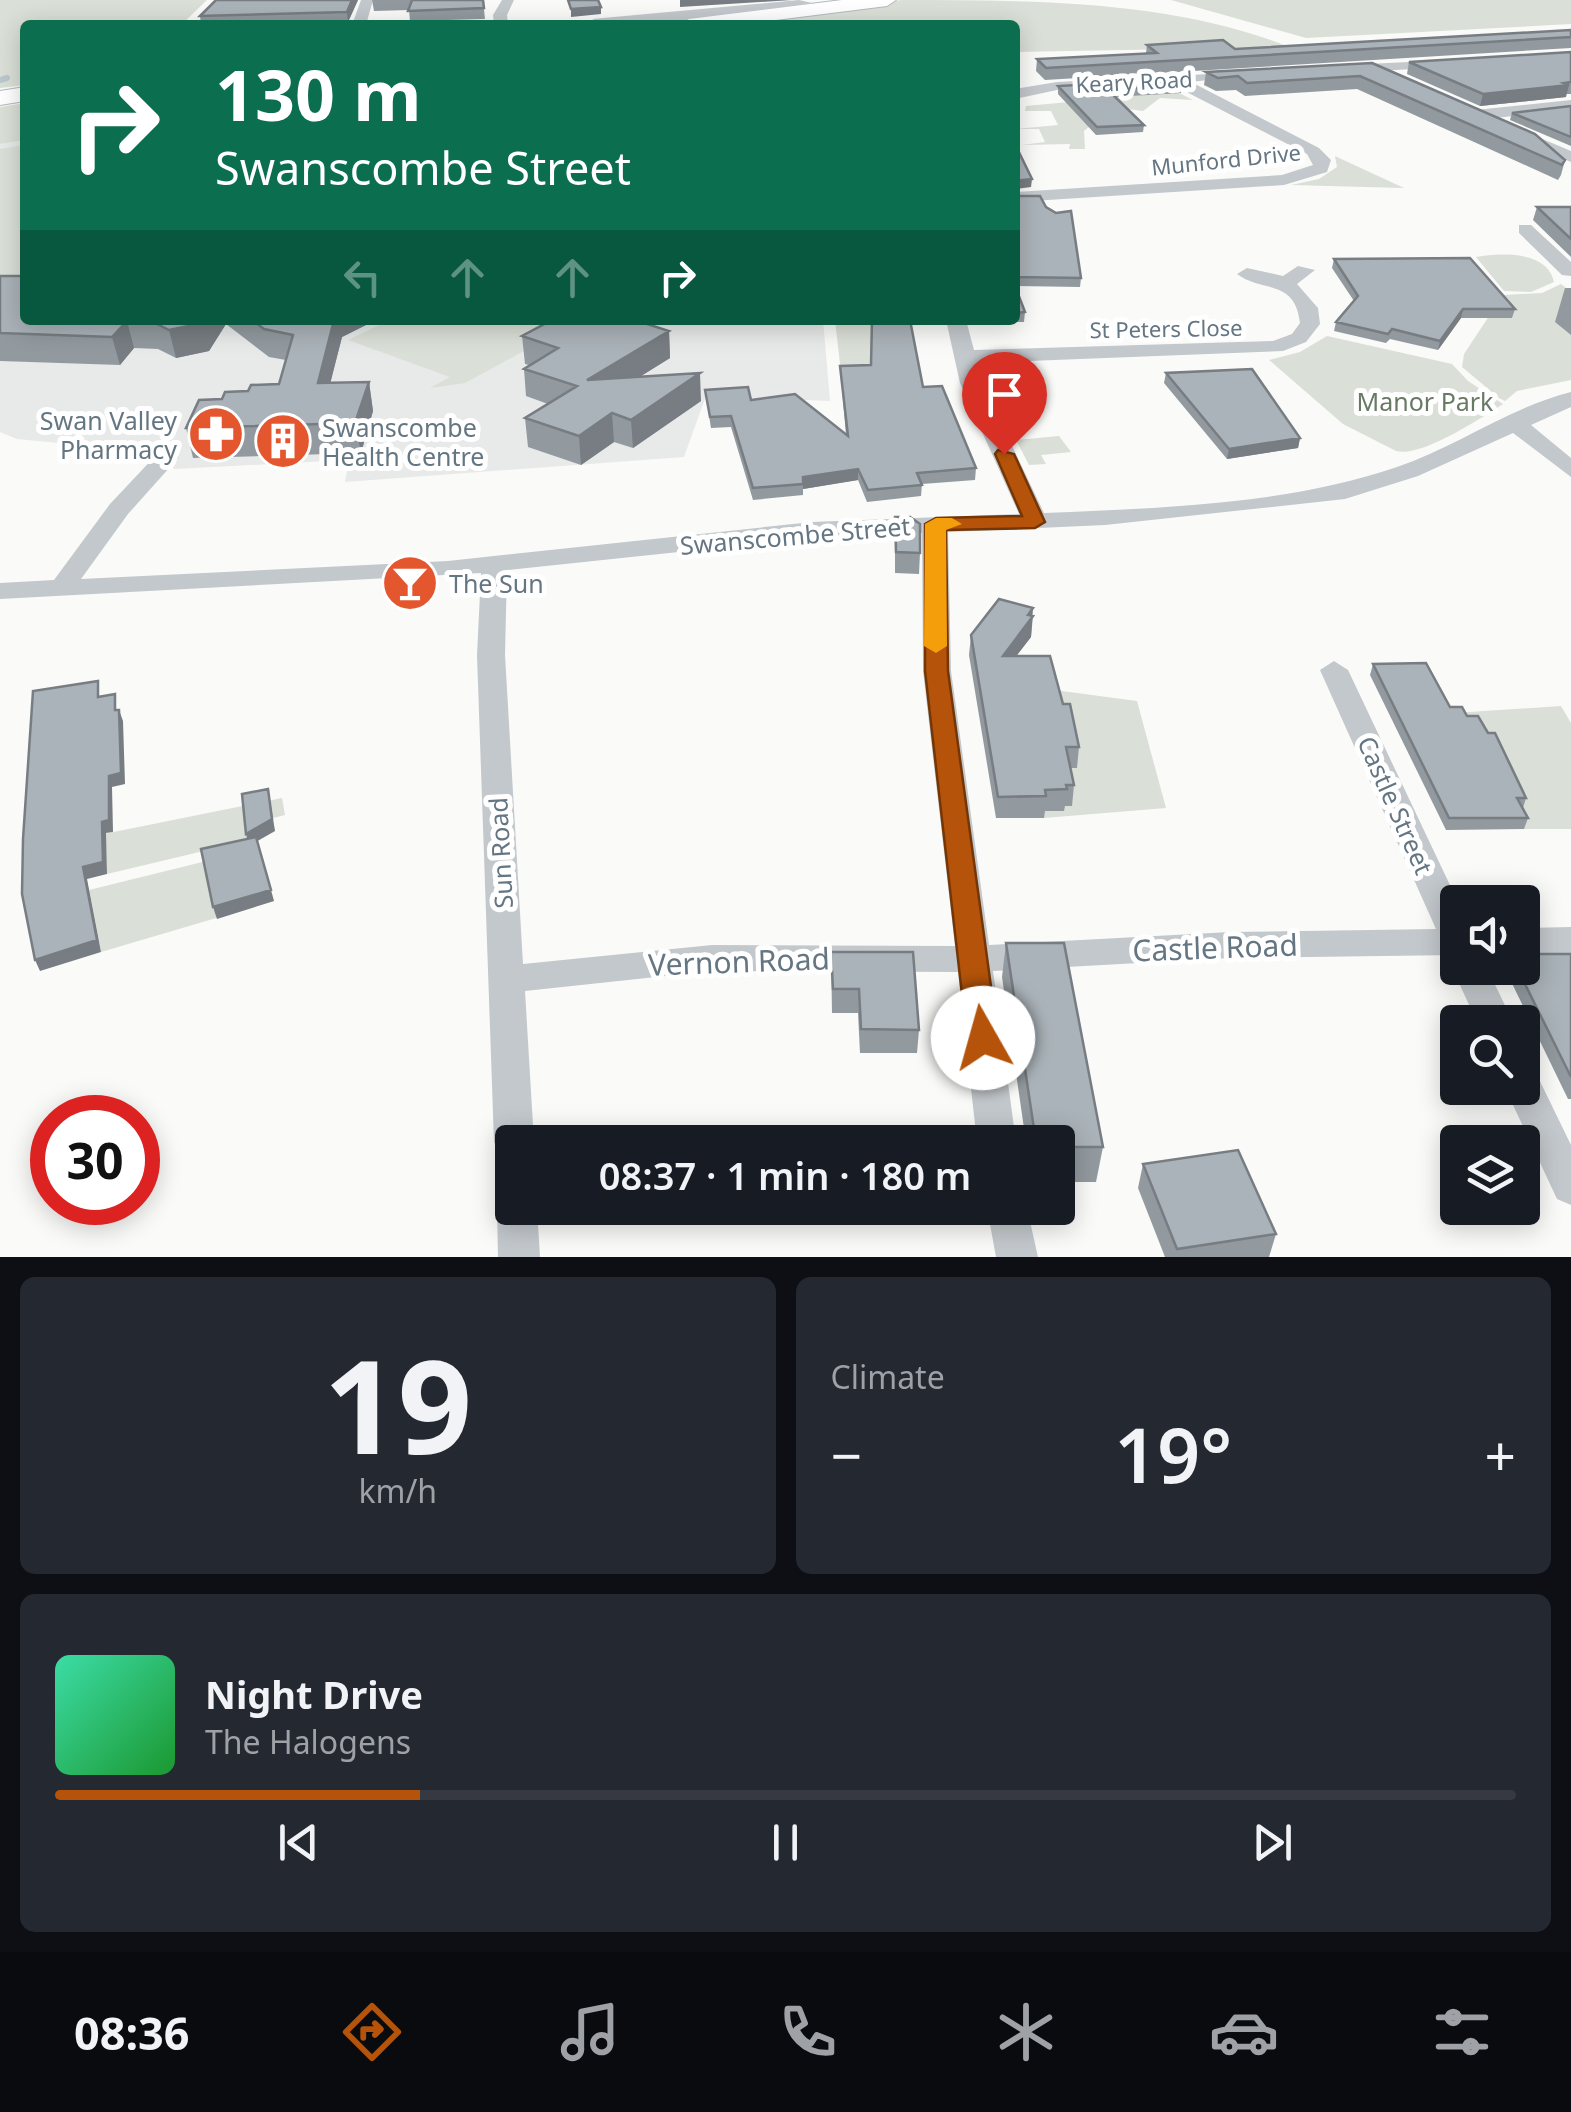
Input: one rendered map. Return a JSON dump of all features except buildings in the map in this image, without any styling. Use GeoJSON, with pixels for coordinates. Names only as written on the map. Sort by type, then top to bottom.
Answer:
{"type":"FeatureCollection","features":[{"type":"Feature","properties":{"kind":"street"},"geometry":{"type":"LineString","coordinates":[[692,20],[887,0]]}},
{"type":"Feature","properties":{"kind":"street"},"geometry":{"type":"LineString","coordinates":[[663,2],[681,20]]}},
{"type":"Feature","properties":{"kind":"street"},"geometry":{"type":"LineString","coordinates":[[689,20],[806,3]]}},
{"type":"Feature","properties":{"kind":"street"},"geometry":{"type":"LineString","coordinates":[[1321,70],[1457,62]]}},
{"type":"Feature","properties":{"kind":"street"},"geometry":{"type":"LineString","coordinates":[[1374,68],[1408,86]]}},
{"type":"Feature","properties":{"kind":"street","name":"Keary Road"},"geometry":{"type":"LineString","coordinates":[[1020,93],[1050,86],[1268,74]]}},
{"type":"Feature","properties":{"kind":"street","name":"Munford Drive"},"geometry":{"type":"LineString","coordinates":[[1020,198],[1290,179],[1322,168],[1323,160],[1313,150],[1173,79]]}},
{"type":"Feature","properties":{"kind":"street"},"geometry":{"type":"LineString","coordinates":[[1571,105],[1469,112],[1571,156]]}},
{"type":"Feature","properties":{"kind":"street"},"geometry":{"type":"LineString","coordinates":[[1525,229],[1566,272]]}},
{"type":"Feature","properties":{"kind":"street"},"geometry":{"type":"LineString","coordinates":[[1247,274],[1286,283],[1305,270]]}},
{"type":"Feature","properties":{"kind":"street","name":"St Peters Close"},"geometry":{"type":"LineString","coordinates":[[962,357],[1240,352],[1276,347],[1299,338],[1310,324],[1308,308],[1286,283]]}},
{"type":"Feature","properties":{"kind":"street"},"geometry":{"type":"LineString","coordinates":[[957,325],[962,357],[1035,522]]}},
{"type":"Feature","properties":{"kind":"street","name":"Swanscombe Street"},"geometry":{"type":"LineString","coordinates":[[0,591],[494,564],[812,530],[1180,512],[1344,492],[1410,472],[1571,399]]}},
{"type":"Feature","properties":{"kind":"street"},"geometry":{"type":"LineString","coordinates":[[1515,423],[1571,470]]}},
{"type":"Feature","properties":{"kind":"street"},"geometry":{"type":"LineString","coordinates":[[64,586],[120,509],[168,457]]}},
{"type":"Feature","properties":{"kind":"street"},"geometry":{"type":"LineString","coordinates":[[936,524],[936,671],[995,1125]]}},
{"type":"Feature","properties":{"kind":"street","name":"Sun Road"},"geometry":{"type":"LineString","coordinates":[[494,564],[492,654],[513,1125]]}},
{"type":"Feature","properties":{"kind":"street","name":"Castle Street"},"geometry":{"type":"LineString","coordinates":[[1334,670],[1440,902]]}},
{"type":"Feature","properties":{"kind":"street"},"geometry":{"type":"LineString","coordinates":[[1540,941],[1571,940]]}},
{"type":"Feature","properties":{"kind":"street","name":"Castle Road"},"geometry":{"type":"LineString","coordinates":[[973,959],[1230,944],[1440,941]]}},
{"type":"Feature","properties":{"kind":"street","name":"Vernon Road"},"geometry":{"type":"LineString","coordinates":[[506,979],[712,958],[973,959]]}},
{"type":"Feature","properties":{"kind":"street"},"geometry":{"type":"LineString","coordinates":[[1533,1105],[1571,1188]]}},
{"type":"Feature","properties":{"kind":"street"},"geometry":{"type":"LineString","coordinates":[[518,1225],[520,1257]]}},
{"type":"Feature","properties":{"kind":"street"},"geometry":{"type":"LineString","coordinates":[[1010,1225],[1017,1257]]}},
{"type":"Feature","properties":{"kind":"shaded area"},"geometry":{"type":"Polygon","coordinates":[[[20,141],[20,325],[823,325],[830,401],[706,396],[684,457],[345,482],[349,460],[174,469],[152,452],[17,439],[0,432],[0,144],[20,141]]]}},
{"type":"Feature","properties":{"kind":"green space"},"geometry":{"type":"Polygon","coordinates":[[[0,0],[207,0],[186,20],[20,20],[20,86],[0,88],[0,0]]]}},
{"type":"Feature","properties":{"kind":"green space"},"geometry":{"type":"Polygon","coordinates":[[[902,0],[1051,2],[1150,11],[1198,20],[1289,47],[1020,52],[1020,20],[741,20],[902,0]]]}},
{"type":"Feature","properties":{"kind":"green space"},"geometry":{"type":"Polygon","coordinates":[[[1171,0],[1571,0],[1571,24],[1306,38],[1171,0]]]}},
{"type":"Feature","properties":{"kind":"green space"},"geometry":{"type":"Polygon","coordinates":[[[1169,88],[1193,100],[1160,98],[1143,111],[1114,107],[1084,131],[1085,149],[1069,149],[1070,144],[1022,145],[1045,142],[1039,129],[1020,129],[1058,125],[1051,111],[1025,111],[1026,106],[1155,94],[1169,88]]]}},
{"type":"Feature","properties":{"kind":"green space"},"geometry":{"type":"Polygon","coordinates":[[[20,104],[20,141],[0,144],[0,107],[20,104]]]}},
{"type":"Feature","properties":{"kind":"green space"},"geometry":{"type":"Polygon","coordinates":[[[20,146],[20,281],[0,283],[0,149],[20,146]]]}},
{"type":"Feature","properties":{"kind":"green space"},"geometry":{"type":"Polygon","coordinates":[[[1335,156],[1404,188],[1291,185],[1319,179],[1337,167],[1335,156]]]}},
{"type":"Feature","properties":{"kind":"green space"},"geometry":{"type":"Polygon","coordinates":[[[1509,255],[1533,259],[1550,272],[1554,282],[1531,292],[1504,291],[1476,257],[1509,255]]]}},
{"type":"Feature","properties":{"kind":"green space"},"geometry":{"type":"Polygon","coordinates":[[[1561,284],[1571,292],[1571,380],[1517,391],[1505,401],[1499,398],[1462,367],[1464,354],[1503,295],[1542,293],[1561,284]]]}},
{"type":"Feature","properties":{"kind":"green space"},"geometry":{"type":"Polygon","coordinates":[[[380,325],[572,325],[465,383],[430,388],[450,377],[348,340],[380,325]]]}},
{"type":"Feature","properties":{"kind":"green space"},"geometry":{"type":"Polygon","coordinates":[[[836,325],[883,325],[883,363],[847,425],[836,325]]]}},
{"type":"Feature","properties":{"kind":"green space","name":"Manor Park"},"geometry":{"type":"Polygon","coordinates":[[[1327,336],[1452,364],[1468,381],[1503,404],[1435,443],[1407,452],[1396,451],[1343,424],[1269,360],[1300,352],[1327,336]]]}},
{"type":"Feature","properties":{"kind":"green space"},"geometry":{"type":"Polygon","coordinates":[[[1059,436],[1071,452],[1041,455],[1046,464],[1029,465],[1016,440],[1059,436]]]}},
{"type":"Feature","properties":{"kind":"green space"},"geometry":{"type":"Polygon","coordinates":[[[1054,690],[1137,701],[1166,808],[1044,818],[1043,811],[1063,811],[1054,690]]]}},
{"type":"Feature","properties":{"kind":"green space"},"geometry":{"type":"Polygon","coordinates":[[[1561,706],[1571,723],[1571,829],[1524,829],[1439,714],[1561,706]]]}},
{"type":"Feature","properties":{"kind":"green space"},"geometry":{"type":"Polygon","coordinates":[[[282,798],[285,815],[273,818],[275,831],[266,836],[107,874],[106,843],[84,838],[282,798]]]}},
{"type":"Feature","properties":{"kind":"green space"},"geometry":{"type":"Polygon","coordinates":[[[255,849],[274,901],[101,952],[89,890],[255,849]]]}},
{"type":"Feature","properties":{"kind":"waterway"},"geometry":{"type":"LineString","coordinates":[[0,80],[7,78]]}},
{"type":"Feature","properties":{"kind":"slow traffic"},"geometry":{"type":"LineString","coordinates":[[936,646],[936,524],[952,524]]}},
{"type":"Feature","properties":{"kind":"place","name":"Swan Valley Pharmacy"},"geometry":{"type":"Point","coordinates":[216,434]}},
{"type":"Feature","properties":{"kind":"place","name":"Swanscombe Health Centre"},"geometry":{"type":"Point","coordinates":[283,441]}},
{"type":"Feature","properties":{"kind":"place","name":"The Sun"},"geometry":{"type":"Point","coordinates":[410,583]}},
{"type":"Feature","properties":{"kind":"route"},"geometry":{"type":"LineString","coordinates":[[983,1038],[936,671],[936,524],[1035,522],[1004,454]]}}]}
